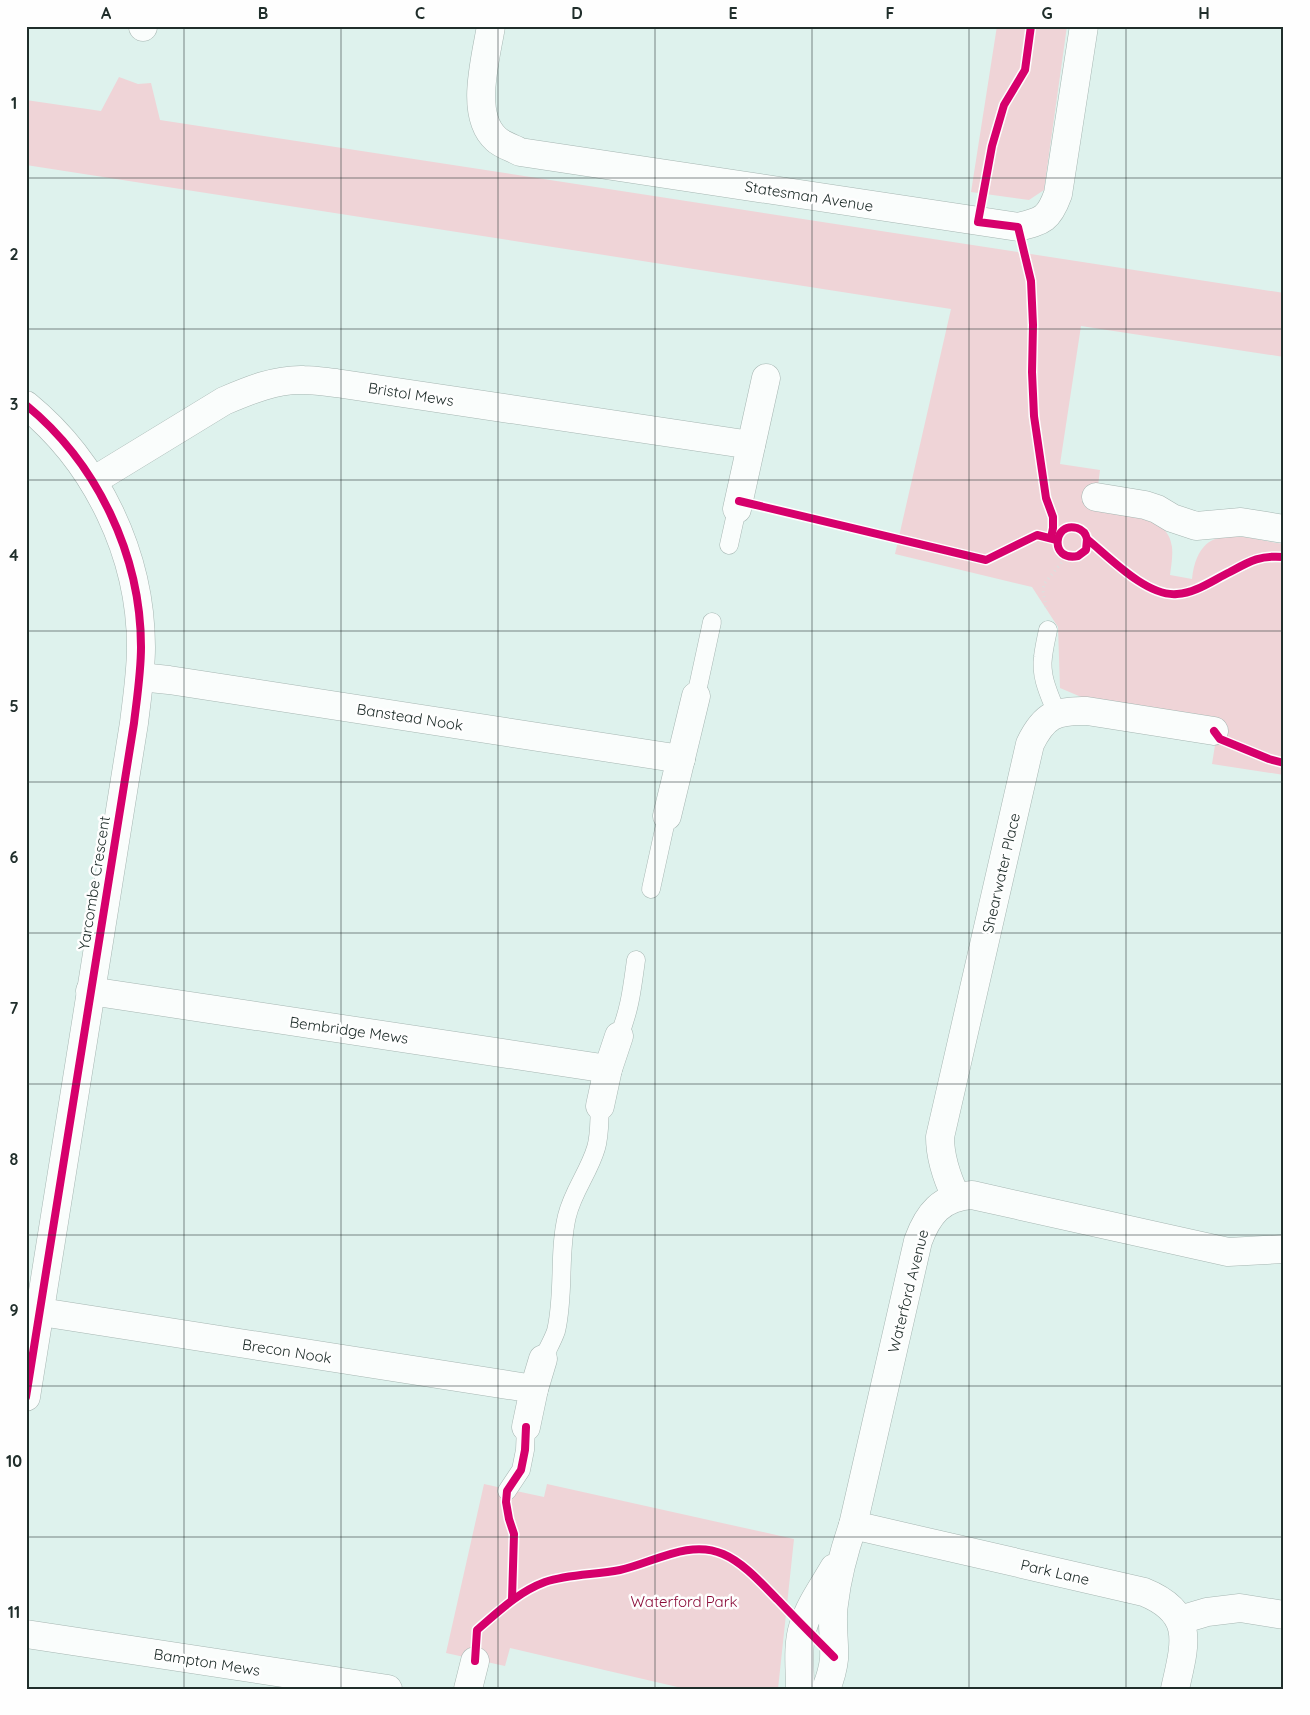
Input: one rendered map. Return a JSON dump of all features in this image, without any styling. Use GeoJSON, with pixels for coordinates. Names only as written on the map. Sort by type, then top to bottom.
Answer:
{"type":"FeatureCollection","features":[{"type":"Feature","properties":{"kind":"street","name":"Statesman Avenue"},"geometry":{"type":"LineString","coordinates":[[491,26],[480,96],[482,118],[496,139],[520,152],[1018,228],[1039,223],[1052,210],[1058,194],[1084,26]]}},
{"type":"Feature","properties":{"kind":"street"},"geometry":{"type":"LineString","coordinates":[[737,509],[766,378]]}},
{"type":"Feature","properties":{"kind":"street","name":"Bristol Mews"},"geometry":{"type":"LineString","coordinates":[[93,481],[224,401],[247,391],[274,383],[303,380],[336,383],[751,446]]}},
{"type":"Feature","properties":{"kind":"street","name":"Yarcombe Crescent"},"geometry":{"type":"LineString","coordinates":[[26,405],[44,419],[70,448],[93,481],[110,513],[124,545],[135,583],[140,614],[141,647],[140,677],[41,1312],[26,1397]]}},
{"type":"Feature","properties":{"kind":"street"},"geometry":{"type":"LineString","coordinates":[[1096,497],[1145,505],[1157,509],[1172,518],[1196,526],[1241,522],[1284,529]]}},
{"type":"Feature","properties":{"kind":"street","name":"Banstead Nook"},"geometry":{"type":"LineString","coordinates":[[140,677],[681,759]]}},
{"type":"Feature","properties":{"kind":"street"},"geometry":{"type":"LineString","coordinates":[[667,816],[696,696]]}},
{"type":"Feature","properties":{"kind":"street","name":"Shearwater Place"},"geometry":{"type":"LineString","coordinates":[[956,1197],[942,1162],[940,1137],[1030,744],[1037,730],[1044,720],[1070,710],[1214,731]]}},
{"type":"Feature","properties":{"kind":"street","name":"Bembridge Mews"},"geometry":{"type":"LineString","coordinates":[[90,992],[608,1069]]}},
{"type":"Feature","properties":{"kind":"street"},"geometry":{"type":"LineString","coordinates":[[600,1106],[608,1069],[619,1036]]}},
{"type":"Feature","properties":{"kind":"street"},"geometry":{"type":"LineString","coordinates":[[956,1197],[984,1196],[1228,1252],[1245,1252],[1283,1245]]}},
{"type":"Feature","properties":{"kind":"street","name":"Waterford Avenue"},"geometry":{"type":"LineString","coordinates":[[826,1689],[834,1657],[832,1628],[834,1604],[918,1241],[925,1223],[934,1212],[944,1203],[956,1197]]}},
{"type":"Feature","properties":{"kind":"street","name":"Brecon Nook"},"geometry":{"type":"LineString","coordinates":[[41,1312],[534,1389]]}},
{"type":"Feature","properties":{"kind":"street"},"geometry":{"type":"LineString","coordinates":[[526,1427],[543,1359]]}},
{"type":"Feature","properties":{"kind":"street","name":"Waterford Avenue"},"geometry":{"type":"LineString","coordinates":[[800,1689],[800,1643],[803,1626],[849,1537]]}},
{"type":"Feature","properties":{"kind":"street","name":"Park Lane"},"geometry":{"type":"LineString","coordinates":[[849,1537],[1144,1592],[1160,1599],[1180,1620]]}},
{"type":"Feature","properties":{"kind":"street"},"geometry":{"type":"LineString","coordinates":[[1175,1689],[1184,1647],[1184,1633],[1180,1620],[1207,1612],[1240,1608],[1284,1615]]}},
{"type":"Feature","properties":{"kind":"street","name":"Bampton Mews"},"geometry":{"type":"LineString","coordinates":[[26,1634],[388,1689]]}},
{"type":"Feature","properties":{"kind":"street"},"geometry":{"type":"LineString","coordinates":[[468,1689],[475,1661]]}},
{"type":"Feature","properties":{"kind":"lane"},"geometry":{"type":"LineString","coordinates":[[729,545],[737,509]]}},
{"type":"Feature","properties":{"kind":"lane"},"geometry":{"type":"LineString","coordinates":[[696,696],[712,622]]}},
{"type":"Feature","properties":{"kind":"lane"},"geometry":{"type":"LineString","coordinates":[[1048,630],[1042,658],[1042,669],[1057,714]]}},
{"type":"Feature","properties":{"kind":"lane"},"geometry":{"type":"LineString","coordinates":[[651,889],[667,816]]}},
{"type":"Feature","properties":{"kind":"lane"},"geometry":{"type":"LineString","coordinates":[[619,1036],[631,1001],[636,960]]}},
{"type":"Feature","properties":{"kind":"lane"},"geometry":{"type":"LineString","coordinates":[[543,1359],[555,1333],[560,1310],[563,1247],[567,1215],[577,1186],[597,1146],[600,1106]]}},
{"type":"Feature","properties":{"kind":"lane"},"geometry":{"type":"LineString","coordinates":[[507,1491],[521,1470],[525,1450],[526,1427]]}},
{"type":"Feature","properties":{"kind":"path"},"geometry":{"type":"LineString","coordinates":[[1060,550],[1067,556],[1078,556]]}},
{"type":"Feature","properties":{"kind":"path"},"geometry":{"type":"LineString","coordinates":[[1048,630],[1043,591],[1044,584],[1067,556]]}},
{"type":"Feature","properties":{"kind":"green space"},"geometry":{"type":"Polygon","coordinates":[[[997,26],[1067,26],[1044,190],[1029,200],[971,192],[997,26]]]}},
{"type":"Feature","properties":{"kind":"green space"},"geometry":{"type":"Polygon","coordinates":[[[119,77],[138,84],[151,83],[160,120],[1284,293],[1284,357],[1081,326],[1060,464],[1100,470],[1095,509],[1142,517],[1162,528],[1169,536],[1172,547],[1170,575],[1192,579],[1196,560],[1203,547],[1213,540],[1225,537],[1238,537],[1284,544],[1284,775],[1212,764],[1219,720],[1093,702],[1060,688],[1058,627],[1032,587],[895,554],[951,309],[26,165],[26,100],[101,111],[119,77]]]}},
{"type":"Feature","properties":{"kind":"green space","name":"Waterford Park"},"geometry":{"type":"Polygon","coordinates":[[[484,1484],[544,1497],[547,1484],[794,1539],[778,1689],[686,1689],[510,1648],[505,1666],[446,1653],[484,1484]]]}},
{"type":"Feature","properties":{"kind":"cycle path"},"geometry":{"type":"LineString","coordinates":[[1031,26],[1025,70],[1004,105],[992,146],[978,222],[1018,227],[1031,281],[1034,416],[1046,498],[1053,517],[1051,538]]}},
{"type":"Feature","properties":{"kind":"cycle path"},"geometry":{"type":"LineString","coordinates":[[26,405],[51,428],[74,454],[94,483],[110,513],[123,545],[133,579],[139,613],[141,647],[140,675],[134,723],[26,1397]]}},
{"type":"Feature","properties":{"kind":"cycle path"},"geometry":{"type":"LineString","coordinates":[[739,501],[986,560],[1037,535],[1057,540]]}},
{"type":"Feature","properties":{"kind":"cycle path"},"geometry":{"type":"LineString","coordinates":[[1087,539],[1086,550],[1078,556],[1069,556],[1062,553],[1059,548],[1059,535],[1063,530],[1069,527],[1077,528],[1084,532],[1087,539],[1117,565],[1141,583],[1165,593],[1177,594],[1191,591],[1256,560],[1268,557],[1284,557]]}},
{"type":"Feature","properties":{"kind":"cycle path"},"geometry":{"type":"LineString","coordinates":[[1214,731],[1220,739],[1269,759],[1284,763]]}},
{"type":"Feature","properties":{"kind":"cycle path"},"geometry":{"type":"LineString","coordinates":[[512,1599],[514,1534],[506,1502],[507,1491],[521,1470],[525,1450],[526,1427]]}},
{"type":"Feature","properties":{"kind":"cycle path"},"geometry":{"type":"LineString","coordinates":[[475,1661],[477,1630],[509,1603],[535,1586],[563,1577],[620,1570],[671,1554],[697,1549],[723,1554],[745,1568],[834,1657]]}}]}
